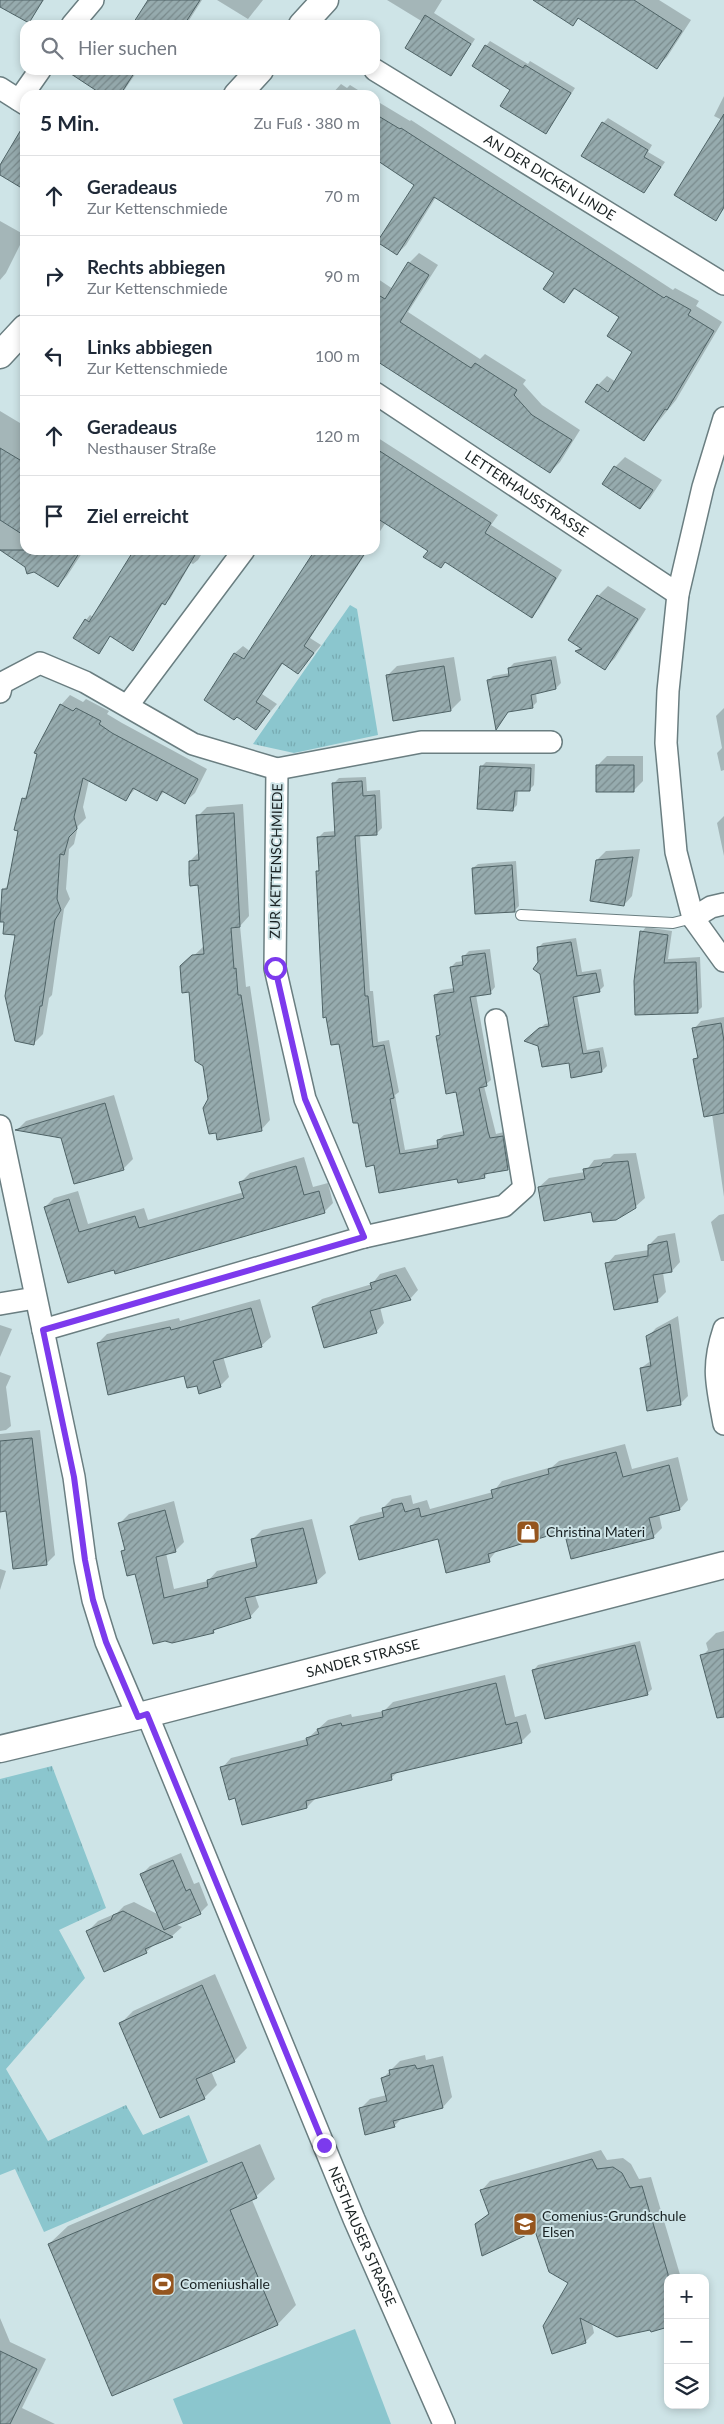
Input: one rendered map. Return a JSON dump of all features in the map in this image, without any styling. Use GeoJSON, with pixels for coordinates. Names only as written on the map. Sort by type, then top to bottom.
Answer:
{"type":"FeatureCollection","features":[{"type":"Feature","properties":{"kind":"street"},"geometry":{"type":"LineString","coordinates":[[76,20],[93,0]]}},
{"type":"Feature","properties":{"kind":"street"},"geometry":{"type":"LineString","coordinates":[[307,20],[325,0]]}},
{"type":"Feature","properties":{"kind":"street","name":"AN DER DICKEN LINDE"},"geometry":{"type":"LineString","coordinates":[[380,73],[724,284]]}},
{"type":"Feature","properties":{"kind":"street"},"geometry":{"type":"LineString","coordinates":[[29,90],[37,75]]}},
{"type":"Feature","properties":{"kind":"street"},"geometry":{"type":"LineString","coordinates":[[242,90],[255,75]]}},
{"type":"Feature","properties":{"kind":"street"},"geometry":{"type":"LineString","coordinates":[[0,88],[20,101]]}},
{"type":"Feature","properties":{"kind":"street"},"geometry":{"type":"LineString","coordinates":[[0,356],[20,334]]}},
{"type":"Feature","properties":{"kind":"street","name":"LETTERHAUSSTRASSE"},"geometry":{"type":"LineString","coordinates":[[380,396],[678,594]]}},
{"type":"Feature","properties":{"kind":"street"},"geometry":{"type":"LineString","coordinates":[[724,418],[703,486],[678,594],[668,691],[666,743],[676,852],[693,918],[724,960]]}},
{"type":"Feature","properties":{"kind":"street"},"geometry":{"type":"LineString","coordinates":[[128,705],[240,555]]}},
{"type":"Feature","properties":{"kind":"street","name":"ZUR KETTENSCHMIEDE"},"geometry":{"type":"LineString","coordinates":[[0,692],[2,683],[40,663],[85,682],[193,744],[277,769],[422,742],[552,742]]}},
{"type":"Feature","properties":{"kind":"street","name":"ZUR KETTENSCHMIEDE"},"geometry":{"type":"LineString","coordinates":[[277,769],[275,968],[305,1099],[364,1237]]}},
{"type":"Feature","properties":{"kind":"street"},"geometry":{"type":"LineString","coordinates":[[693,918],[711,907],[724,904]]}},
{"type":"Feature","properties":{"kind":"street"},"geometry":{"type":"LineString","coordinates":[[43,1330],[364,1237],[504,1206],[524,1188],[496,1020]]}},
{"type":"Feature","properties":{"kind":"street"},"geometry":{"type":"LineString","coordinates":[[0,1126],[74,1477],[85,1560],[93,1600],[106,1642],[142,1716]]}},
{"type":"Feature","properties":{"kind":"street"},"geometry":{"type":"LineString","coordinates":[[0,1304],[36,1298]]}},
{"type":"Feature","properties":{"kind":"street"},"geometry":{"type":"LineString","coordinates":[[724,1329],[716,1352],[715,1378],[724,1424]]}},
{"type":"Feature","properties":{"kind":"street","name":"SANDER STRASSE"},"geometry":{"type":"LineString","coordinates":[[0,1749],[142,1716],[724,1565]]}},
{"type":"Feature","properties":{"kind":"street","name":"NESTHAUSER STRASSE"},"geometry":{"type":"LineString","coordinates":[[142,1716],[358,2227],[444,2424]]}},
{"type":"Feature","properties":{"kind":"lane"},"geometry":{"type":"LineString","coordinates":[[521,915],[673,923],[693,918]]}},
{"type":"Feature","properties":{"kind":"green space"},"geometry":{"type":"Polygon","coordinates":[[[350,605],[357,609],[378,735],[294,753],[253,744],[350,605]]]}},
{"type":"Feature","properties":{"kind":"green space"},"geometry":{"type":"Polygon","coordinates":[[[52,1766],[106,1908],[59,1930],[85,1978],[6,2069],[48,2141],[126,2105],[143,2135],[189,2115],[208,2162],[44,2232],[15,2169],[0,2175],[0,1779],[52,1766]]]}},
{"type":"Feature","properties":{"kind":"green space"},"geometry":{"type":"Polygon","coordinates":[[[355,2329],[391,2424],[183,2424],[173,2399],[355,2329]]]}},
{"type":"Feature","properties":{"kind":"building"},"geometry":{"type":"Polygon","coordinates":[[[0,0],[43,0],[31,20],[24,20],[0,7],[0,0]]]}},
{"type":"Feature","properties":{"kind":"building"},"geometry":{"type":"Polygon","coordinates":[[[148,0],[200,0],[187,20],[135,20],[148,0]]]}},
{"type":"Feature","properties":{"kind":"building"},"geometry":{"type":"Polygon","coordinates":[[[533,0],[634,0],[682,31],[657,69],[578,18],[573,26],[533,0]]]}},
{"type":"Feature","properties":{"kind":"building"},"geometry":{"type":"Polygon","coordinates":[[[425,15],[471,44],[451,76],[405,48],[425,15]]]}},
{"type":"Feature","properties":{"kind":"building"},"geometry":{"type":"Polygon","coordinates":[[[485,45],[523,68],[525,65],[571,93],[546,134],[500,106],[510,90],[472,66],[485,45]]]}},
{"type":"Feature","properties":{"kind":"building"},"geometry":{"type":"Polygon","coordinates":[[[73,75],[133,75],[123,90],[95,90],[73,75]]]}},
{"type":"Feature","properties":{"kind":"building"},"geometry":{"type":"Polygon","coordinates":[[[724,114],[724,207],[716,221],[674,195],[724,114]]]}},
{"type":"Feature","properties":{"kind":"building"},"geometry":{"type":"Polygon","coordinates":[[[380,117],[401,128],[664,298],[666,296],[691,310],[688,315],[714,331],[667,410],[665,409],[644,441],[585,402],[597,384],[608,392],[632,352],[607,336],[619,317],[574,288],[564,303],[543,289],[554,273],[434,197],[397,255],[380,244],[380,237],[414,185],[380,162],[380,117]]]}},
{"type":"Feature","properties":{"kind":"building"},"geometry":{"type":"Polygon","coordinates":[[[602,122],[648,150],[644,157],[661,167],[644,193],[581,156],[602,122]]]}},
{"type":"Feature","properties":{"kind":"building"},"geometry":{"type":"Polygon","coordinates":[[[20,131],[20,187],[0,175],[0,165],[20,131]]]}},
{"type":"Feature","properties":{"kind":"building"},"geometry":{"type":"Polygon","coordinates":[[[408,262],[429,275],[400,322],[471,368],[475,363],[517,390],[514,395],[532,415],[572,440],[550,473],[380,363],[380,296],[385,299],[408,262]]]}},
{"type":"Feature","properties":{"kind":"building"},"geometry":{"type":"Polygon","coordinates":[[[0,448],[20,460],[20,533],[0,520],[0,448]]]}},
{"type":"Feature","properties":{"kind":"building"},"geometry":{"type":"Polygon","coordinates":[[[380,451],[491,523],[485,533],[556,578],[532,618],[445,562],[441,568],[423,557],[428,551],[380,520],[380,451]]]}},
{"type":"Feature","properties":{"kind":"building"},"geometry":{"type":"Polygon","coordinates":[[[614,466],[653,490],[640,509],[602,484],[614,466]]]}},
{"type":"Feature","properties":{"kind":"building"},"geometry":{"type":"Polygon","coordinates":[[[0,550],[20,550],[20,555],[78,555],[58,587],[34,572],[27,574],[25,567],[0,550]]]}},
{"type":"Feature","properties":{"kind":"building"},"geometry":{"type":"Polygon","coordinates":[[[131,555],[195,555],[165,605],[162,603],[133,651],[110,636],[99,654],[73,638],[85,619],[89,622],[131,555]]]}},
{"type":"Feature","properties":{"kind":"building"},"geometry":{"type":"Polygon","coordinates":[[[312,555],[364,555],[304,646],[314,653],[298,674],[282,663],[256,702],[270,711],[256,730],[237,717],[234,720],[204,700],[234,653],[244,659],[312,555]]]}},
{"type":"Feature","properties":{"kind":"building"},"geometry":{"type":"Polygon","coordinates":[[[597,595],[638,619],[605,670],[575,651],[582,649],[568,640],[597,595]]]}},
{"type":"Feature","properties":{"kind":"building"},"geometry":{"type":"Polygon","coordinates":[[[551,660],[556,689],[531,695],[533,708],[508,712],[496,730],[487,680],[509,676],[508,668],[551,660]]]}},
{"type":"Feature","properties":{"kind":"building"},"geometry":{"type":"Polygon","coordinates":[[[444,666],[451,711],[393,721],[386,675],[444,666]]]}},
{"type":"Feature","properties":{"kind":"building"},"geometry":{"type":"Polygon","coordinates":[[[60,704],[73,711],[76,708],[101,721],[99,724],[112,733],[198,779],[185,804],[162,791],[157,801],[133,788],[126,801],[83,778],[74,817],[77,829],[69,837],[64,855],[60,854],[57,899],[61,910],[55,920],[34,1045],[15,1041],[5,996],[15,935],[3,934],[4,922],[0,922],[2,889],[7,889],[18,831],[14,830],[22,798],[26,799],[37,754],[34,753],[60,704]]]}},
{"type":"Feature","properties":{"kind":"building"},"geometry":{"type":"Polygon","coordinates":[[[596,765],[634,765],[634,792],[596,792],[596,765]]]}},
{"type":"Feature","properties":{"kind":"building"},"geometry":{"type":"Polygon","coordinates":[[[480,766],[531,768],[530,791],[515,791],[513,811],[477,809],[480,766]]]}},
{"type":"Feature","properties":{"kind":"building"},"geometry":{"type":"Polygon","coordinates":[[[362,781],[363,796],[375,795],[377,835],[355,836],[365,996],[368,996],[373,1047],[384,1045],[394,1098],[390,1099],[400,1154],[438,1148],[437,1140],[464,1135],[456,1092],[446,1094],[436,1036],[440,1035],[434,995],[454,992],[450,967],[463,965],[462,956],[485,953],[491,994],[470,997],[487,1086],[479,1088],[490,1138],[503,1136],[508,1170],[484,1174],[485,1178],[458,1183],[457,1179],[379,1193],[374,1165],[366,1167],[358,1123],[353,1123],[339,1044],[331,1045],[326,1017],[323,1018],[316,871],[319,871],[317,837],[335,836],[332,783],[362,781]]]}},
{"type":"Feature","properties":{"kind":"building"},"geometry":{"type":"Polygon","coordinates":[[[234,813],[240,927],[231,928],[234,969],[236,968],[238,995],[241,995],[262,1131],[217,1140],[216,1133],[209,1134],[203,1108],[208,1099],[203,1066],[195,1061],[189,992],[182,993],[180,966],[192,955],[204,954],[198,885],[190,886],[189,874],[189,861],[199,860],[196,815],[234,813]]]}},
{"type":"Feature","properties":{"kind":"building"},"geometry":{"type":"Polygon","coordinates":[[[633,857],[624,906],[590,901],[596,860],[633,857]]]}},
{"type":"Feature","properties":{"kind":"building"},"geometry":{"type":"Polygon","coordinates":[[[512,865],[515,912],[475,914],[472,868],[512,865]]]}},
{"type":"Feature","properties":{"kind":"building"},"geometry":{"type":"Polygon","coordinates":[[[640,931],[668,935],[664,963],[696,962],[698,1013],[635,1015],[634,981],[640,931]]]}},
{"type":"Feature","properties":{"kind":"building"},"geometry":{"type":"Polygon","coordinates":[[[571,942],[577,976],[596,973],[600,992],[573,997],[583,1054],[599,1051],[602,1072],[571,1078],[569,1063],[542,1067],[538,1046],[524,1041],[539,1028],[549,1026],[540,974],[533,969],[538,962],[537,947],[571,942]]]}},
{"type":"Feature","properties":{"kind":"building"},"geometry":{"type":"Polygon","coordinates":[[[721,1023],[724,1041],[724,1113],[704,1117],[693,1059],[698,1058],[692,1028],[721,1023]]]}},
{"type":"Feature","properties":{"kind":"building"},"geometry":{"type":"Polygon","coordinates":[[[105,1103],[124,1170],[74,1184],[61,1138],[15,1130],[105,1103]]]}},
{"type":"Feature","properties":{"kind":"building"},"geometry":{"type":"Polygon","coordinates":[[[628,1161],[636,1208],[616,1220],[593,1222],[591,1212],[544,1221],[538,1187],[585,1179],[583,1169],[601,1166],[603,1163],[628,1161]]]}},
{"type":"Feature","properties":{"kind":"building"},"geometry":{"type":"Polygon","coordinates":[[[296,1166],[304,1195],[319,1191],[325,1213],[115,1274],[114,1270],[68,1283],[44,1207],[69,1199],[79,1232],[135,1216],[139,1228],[244,1198],[239,1182],[296,1166]]]}},
{"type":"Feature","properties":{"kind":"building"},"geometry":{"type":"Polygon","coordinates":[[[667,1241],[672,1272],[653,1275],[658,1302],[614,1310],[605,1263],[648,1256],[648,1245],[667,1241]]]}},
{"type":"Feature","properties":{"kind":"building"},"geometry":{"type":"Polygon","coordinates":[[[396,1275],[411,1300],[370,1311],[377,1333],[324,1348],[312,1307],[372,1289],[370,1283],[396,1275]]]}},
{"type":"Feature","properties":{"kind":"building"},"geometry":{"type":"Polygon","coordinates":[[[251,1308],[262,1347],[213,1361],[221,1387],[199,1394],[197,1386],[187,1388],[184,1376],[108,1395],[97,1343],[170,1327],[171,1330],[251,1308]]]}},
{"type":"Feature","properties":{"kind":"building"},"geometry":{"type":"Polygon","coordinates":[[[670,1324],[681,1405],[647,1411],[640,1368],[651,1366],[646,1336],[670,1324]]]}},
{"type":"Feature","properties":{"kind":"building"},"geometry":{"type":"Polygon","coordinates":[[[32,1438],[47,1565],[13,1569],[6,1511],[0,1512],[0,1441],[32,1438]]]}},
{"type":"Feature","properties":{"kind":"building"},"geometry":{"type":"Polygon","coordinates":[[[616,1452],[623,1477],[669,1465],[680,1510],[649,1518],[654,1538],[571,1559],[564,1531],[488,1554],[490,1562],[446,1573],[438,1539],[359,1560],[350,1526],[384,1517],[382,1508],[402,1503],[405,1512],[419,1508],[421,1517],[493,1498],[491,1490],[549,1474],[548,1469],[616,1452]]]}},
{"type":"Feature","properties":{"kind":"building"},"geometry":{"type":"Polygon","coordinates":[[[165,1510],[176,1552],[156,1557],[164,1598],[208,1587],[207,1580],[257,1567],[251,1539],[303,1528],[317,1583],[245,1598],[251,1618],[213,1630],[214,1633],[172,1643],[165,1641],[153,1644],[135,1574],[127,1576],[121,1551],[125,1550],[118,1523],[165,1510]]]}},
{"type":"Feature","properties":{"kind":"building"},"geometry":{"type":"Polygon","coordinates":[[[635,1645],[648,1695],[545,1719],[532,1670],[635,1645]]]}},
{"type":"Feature","properties":{"kind":"building"},"geometry":{"type":"Polygon","coordinates":[[[724,1649],[724,1717],[717,1718],[700,1655],[724,1649]]]}},
{"type":"Feature","properties":{"kind":"building"},"geometry":{"type":"Polygon","coordinates":[[[496,1683],[506,1725],[517,1722],[522,1743],[391,1774],[392,1780],[306,1801],[307,1808],[242,1825],[235,1798],[229,1800],[220,1767],[308,1745],[306,1738],[319,1734],[317,1729],[341,1723],[342,1726],[383,1717],[382,1711],[496,1683]]]}},
{"type":"Feature","properties":{"kind":"building"},"geometry":{"type":"Polygon","coordinates":[[[173,1860],[186,1891],[190,1889],[201,1914],[164,1930],[140,1874],[173,1860]]]}},
{"type":"Feature","properties":{"kind":"building"},"geometry":{"type":"Polygon","coordinates":[[[123,1911],[173,1937],[145,1949],[147,1953],[104,1972],[86,1931],[111,1920],[113,1915],[123,1911]]]}},
{"type":"Feature","properties":{"kind":"building"},"geometry":{"type":"Polygon","coordinates":[[[202,1985],[235,2062],[196,2079],[205,2099],[160,2118],[119,2023],[202,1985]]]}},
{"type":"Feature","properties":{"kind":"building"},"geometry":{"type":"Polygon","coordinates":[[[415,2065],[417,2069],[433,2065],[443,2108],[393,2121],[395,2127],[365,2135],[359,2108],[387,2101],[381,2078],[390,2075],[389,2070],[415,2065]]]}},
{"type":"Feature","properties":{"kind":"building"},"geometry":{"type":"Polygon","coordinates":[[[592,2159],[597,2169],[613,2167],[622,2173],[630,2188],[642,2186],[668,2274],[664,2274],[664,2328],[617,2337],[580,2318],[586,2343],[552,2354],[543,2326],[568,2283],[549,2272],[535,2231],[482,2256],[475,2224],[489,2214],[480,2190],[592,2159]]]}},
{"type":"Feature","properties":{"kind":"building","name":"Comeniushalle"},"geometry":{"type":"Polygon","coordinates":[[[242,2162],[257,2198],[230,2210],[278,2325],[112,2396],[48,2244],[242,2162]]]}},
{"type":"Feature","properties":{"kind":"building"},"geometry":{"type":"Polygon","coordinates":[[[0,2351],[37,2369],[10,2424],[0,2424],[0,2351]]]}},
{"type":"Feature","properties":{"kind":"place","name":"Christina Materi"},"geometry":{"type":"Point","coordinates":[528,1532]}},
{"type":"Feature","properties":{"kind":"place","name":"Comenius-Grundschule Elsen"},"geometry":{"type":"Point","coordinates":[525,2224]}},
{"type":"Feature","properties":{"kind":"place","name":"Comeniushalle"},"geometry":{"type":"Point","coordinates":[163,2284]}},
{"type":"Feature","properties":{"kind":"route"},"geometry":{"type":"LineString","coordinates":[[275,968],[305,1099],[364,1237],[250,1268],[43,1330],[74,1477],[85,1560],[93,1600],[106,1642],[138,1717],[147,1714],[324,2145]]}}]}
